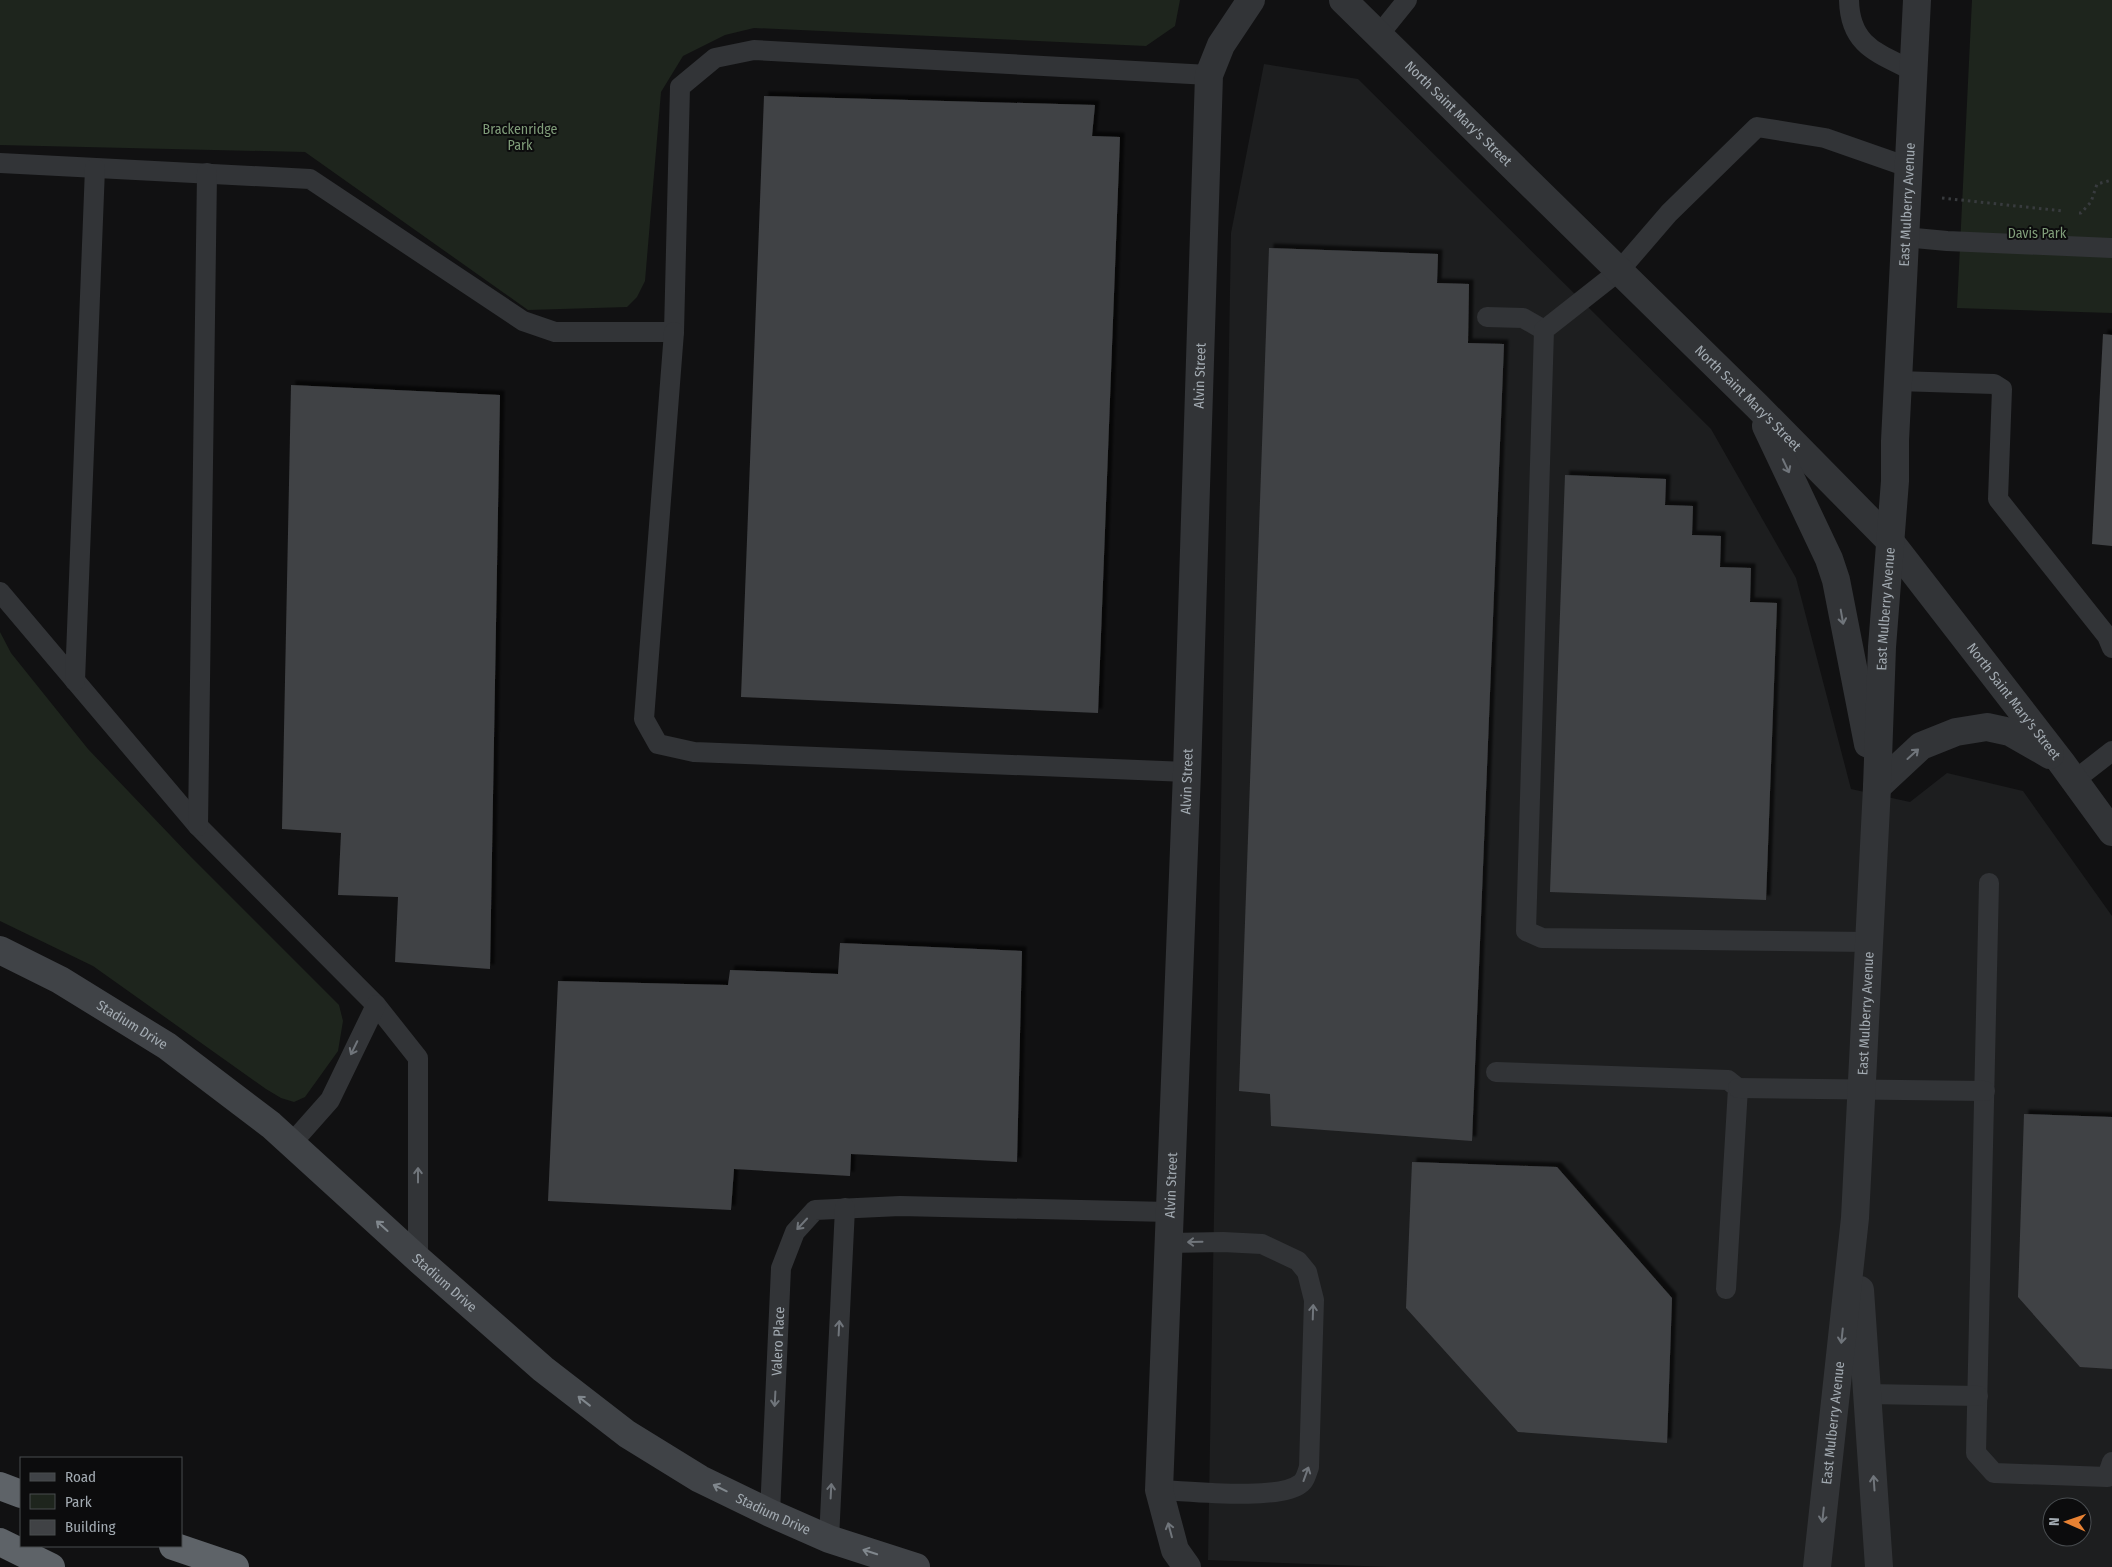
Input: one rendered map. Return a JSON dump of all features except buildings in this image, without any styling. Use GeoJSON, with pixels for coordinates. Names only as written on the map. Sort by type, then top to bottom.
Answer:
{"type":"FeatureCollection","features":[{"type":"Feature","properties":{"kind":"highway"},"geometry":{"type":"LineString","coordinates":[[0,1486],[20,1494]]}},
{"type":"Feature","properties":{"kind":"highway"},"geometry":{"type":"LineString","coordinates":[[0,1542],[51,1567]]}},
{"type":"Feature","properties":{"kind":"highway"},"geometry":{"type":"LineString","coordinates":[[176,1547],[235,1567]]}},
{"type":"Feature","properties":{"kind":"main road","name":"Stadium Drive"},"geometry":{"type":"LineString","coordinates":[[0,950],[60,980],[167,1046],[270,1125],[543,1369],[627,1434],[700,1479],[829,1540],[916,1567]]}},
{"type":"Feature","properties":{"kind":"street","name":"Alvin Street"},"geometry":{"type":"LineString","coordinates":[[1187,1567],[1175,1550],[1159,1490],[1187,772],[1209,75],[1221,45],[1251,0]]}},
{"type":"Feature","properties":{"kind":"street","name":"North Saint Mary's Street"},"geometry":{"type":"LineString","coordinates":[[1343,0],[1757,406],[1889,540],[2068,771],[2112,832]]}},
{"type":"Feature","properties":{"kind":"street","name":"East Mulberry Avenue"},"geometry":{"type":"LineString","coordinates":[[1817,1567],[1855,1218],[1870,942],[1882,647],[1895,481],[1894,441],[1917,0]]}},
{"type":"Feature","properties":{"kind":"street"},"geometry":{"type":"LineString","coordinates":[[1757,406],[1830,559],[1836,580],[1877,787]]}},
{"type":"Feature","properties":{"kind":"street"},"geometry":{"type":"LineString","coordinates":[[1877,787],[1921,746],[1956,732],[1987,727],[2010,732],[2068,771]]}},
{"type":"Feature","properties":{"kind":"street","name":"East Mulberry Avenue"},"geometry":{"type":"LineString","coordinates":[[1855,1218],[1880,1567]]}},
{"type":"Feature","properties":{"kind":"lane"},"geometry":{"type":"LineString","coordinates":[[1378,36],[1407,0]]}},
{"type":"Feature","properties":{"kind":"lane"},"geometry":{"type":"LineString","coordinates":[[1849,0],[1849,17],[1860,39],[1874,51],[1913,71]]}},
{"type":"Feature","properties":{"kind":"lane"},"geometry":{"type":"LineString","coordinates":[[1187,772],[694,752],[658,744],[644,719],[674,332],[680,87],[715,58],[754,50],[1209,75]]}},
{"type":"Feature","properties":{"kind":"lane"},"geometry":{"type":"LineString","coordinates":[[1544,330],[1619,271],[1669,213],[1757,127],[1825,138],[1908,167]]}},
{"type":"Feature","properties":{"kind":"lane"},"geometry":{"type":"LineString","coordinates":[[0,163],[310,178],[523,320],[554,332],[674,332]]}},
{"type":"Feature","properties":{"kind":"lane"},"geometry":{"type":"LineString","coordinates":[[75,681],[96,168]]}},
{"type":"Feature","properties":{"kind":"lane"},"geometry":{"type":"LineString","coordinates":[[198,826],[207,173]]}},
{"type":"Feature","properties":{"kind":"lane"},"geometry":{"type":"LineString","coordinates":[[1904,237],[1947,241],[2112,248]]}},
{"type":"Feature","properties":{"kind":"lane"},"geometry":{"type":"LineString","coordinates":[[1488,317],[1523,318],[1544,330]]}},
{"type":"Feature","properties":{"kind":"lane"},"geometry":{"type":"LineString","coordinates":[[1544,330],[1526,932],[1542,938],[1870,942]]}},
{"type":"Feature","properties":{"kind":"lane"},"geometry":{"type":"LineString","coordinates":[[1897,381],[1994,384],[2002,389],[1998,499],[2107,636],[2112,648]]}},
{"type":"Feature","properties":{"kind":"lane"},"geometry":{"type":"LineString","coordinates":[[0,592],[198,826],[376,1005],[418,1058],[418,1259]]}},
{"type":"Feature","properties":{"kind":"lane"},"geometry":{"type":"LineString","coordinates":[[2068,771],[2112,751]]}},
{"type":"Feature","properties":{"kind":"lane"},"geometry":{"type":"LineString","coordinates":[[1989,883],[1976,1453],[1994,1473],[2107,1477],[2112,1462]]}},
{"type":"Feature","properties":{"kind":"lane"},"geometry":{"type":"LineString","coordinates":[[291,1144],[330,1100],[376,1005]]}},
{"type":"Feature","properties":{"kind":"lane"},"geometry":{"type":"LineString","coordinates":[[1496,1072],[1728,1080],[1738,1088],[1985,1091]]}},
{"type":"Feature","properties":{"kind":"lane"},"geometry":{"type":"LineString","coordinates":[[1726,1290],[1738,1088]]}},
{"type":"Feature","properties":{"kind":"lane","name":"Valero Place"},"geometry":{"type":"LineString","coordinates":[[770,1512],[781,1268],[795,1232],[816,1210],[900,1206],[1169,1212]]}},
{"type":"Feature","properties":{"kind":"lane"},"geometry":{"type":"LineString","coordinates":[[829,1540],[845,1208]]}},
{"type":"Feature","properties":{"kind":"lane"},"geometry":{"type":"LineString","coordinates":[[1159,1490],[1265,1494],[1294,1488],[1303,1483],[1309,1467],[1314,1300],[1307,1272],[1298,1261],[1262,1244],[1223,1242],[1168,1243]]}},
{"type":"Feature","properties":{"kind":"lane"},"geometry":{"type":"LineString","coordinates":[[1868,1394],[1978,1396]]}},
{"type":"Feature","properties":{"kind":"path"},"geometry":{"type":"LineString","coordinates":[[1942,198],[2081,213],[2091,202],[2098,184],[2112,180]]}},
{"type":"Feature","properties":{"kind":"shaded area"},"geometry":{"type":"Polygon","coordinates":[[[1264,64],[1358,79],[1711,429],[1796,578],[1851,789],[1910,802],[1947,773],[2023,791],[2112,916],[2112,1567],[1390,1567],[1208,1560],[1231,233],[1264,64]]]}},
{"type":"Feature","properties":{"kind":"green space","name":"Brackenridge Park"},"geometry":{"type":"Polygon","coordinates":[[[0,0],[1180,0],[1175,26],[1146,46],[754,28],[725,35],[683,56],[661,92],[645,281],[637,297],[627,307],[528,310],[305,152],[0,145],[0,0]]]}},
{"type":"Feature","properties":{"kind":"green space","name":"Davis Park"},"geometry":{"type":"Polygon","coordinates":[[[1972,0],[2112,0],[2112,313],[1957,308],[1972,0]]]}},
{"type":"Feature","properties":{"kind":"green space"},"geometry":{"type":"Polygon","coordinates":[[[0,632],[11,653],[88,749],[191,857],[339,1005],[343,1021],[338,1051],[305,1097],[294,1102],[281,1098],[93,966],[0,921],[0,632]]]}}]}
